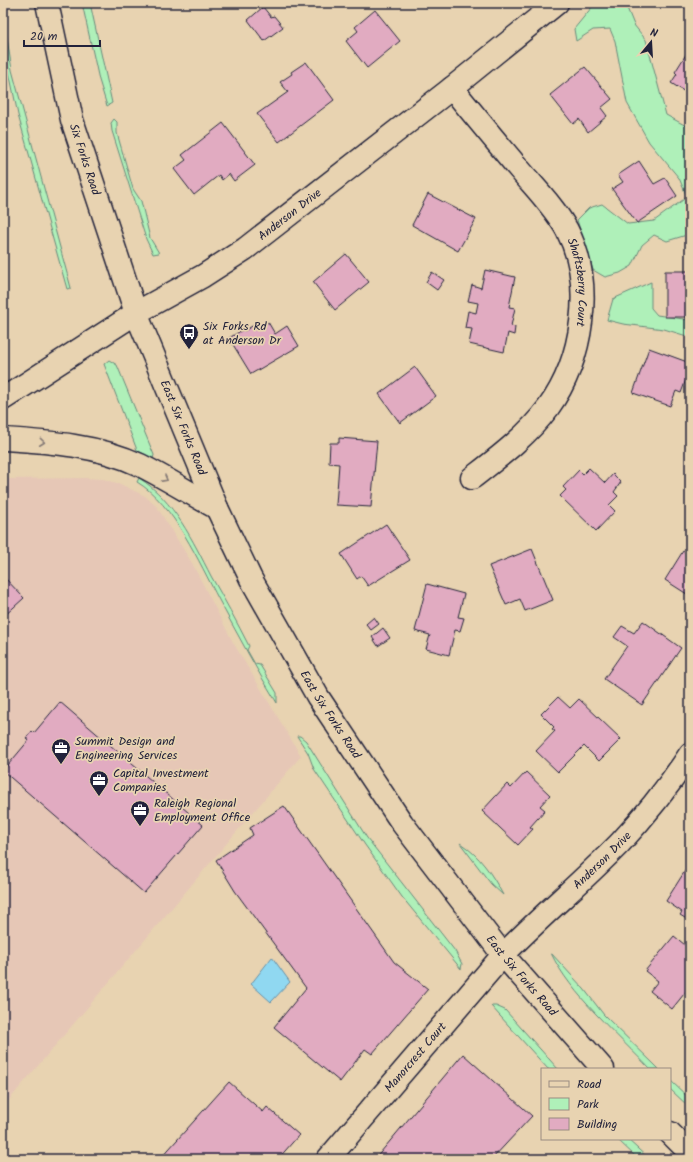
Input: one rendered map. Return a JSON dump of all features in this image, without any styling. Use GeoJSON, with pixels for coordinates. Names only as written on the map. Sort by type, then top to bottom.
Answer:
{"type":"FeatureCollection","features":[{"type":"Feature","properties":{"kind":"street","name":"Six Forks Road"},"geometry":{"type":"LineString","coordinates":[[47,3],[72,120],[136,313]]}},
{"type":"Feature","properties":{"kind":"street","name":"Anderson Drive"},"geometry":{"type":"LineString","coordinates":[[3,399],[136,313],[203,276],[245,249],[452,88],[557,3]]}},
{"type":"Feature","properties":{"kind":"street","name":"Shaftsberry Court"},"geometry":{"type":"LineString","coordinates":[[452,88],[546,200],[566,229],[577,256],[582,288],[581,324],[575,352],[564,380],[548,408],[528,432],[472,478]]}},
{"type":"Feature","properties":{"kind":"street","name":"East Six Forks Road"},"geometry":{"type":"LineString","coordinates":[[136,313],[217,508],[251,579],[318,698],[402,823],[503,955],[602,1068]]}},
{"type":"Feature","properties":{"kind":"street"},"geometry":{"type":"LineString","coordinates":[[3,439],[42,442],[104,452],[140,465],[217,508]]}},
{"type":"Feature","properties":{"kind":"street","name":"Anderson Drive"},"geometry":{"type":"LineString","coordinates":[[503,955],[532,924],[619,843],[666,790],[690,754]]}},
{"type":"Feature","properties":{"kind":"street","name":"Manorcrest Court"},"geometry":{"type":"LineString","coordinates":[[328,1159],[503,955]]}},
{"type":"Feature","properties":{"kind":"street"},"geometry":{"type":"LineString","coordinates":[[671,1134],[690,1153]]}},
{"type":"Feature","properties":{"kind":"shaded area"},"geometry":{"type":"Polygon","coordinates":[[[3,479],[103,479],[120,484],[145,496],[157,507],[192,563],[234,644],[301,756],[3,1107],[3,479]]]}},
{"type":"Feature","properties":{"kind":"green space"},"geometry":{"type":"Polygon","coordinates":[[[3,3],[5,3],[6,32],[12,70],[71,288],[67,289],[18,115],[3,43],[3,3]]]}},
{"type":"Feature","properties":{"kind":"green space"},"geometry":{"type":"Polygon","coordinates":[[[82,3],[90,3],[112,103],[107,106],[99,80],[82,3]]]}},
{"type":"Feature","properties":{"kind":"green space"},"geometry":{"type":"Polygon","coordinates":[[[600,3],[625,3],[634,25],[646,40],[666,115],[690,128],[690,234],[667,241],[654,235],[642,245],[632,266],[620,273],[605,277],[593,270],[577,220],[589,208],[602,204],[628,224],[654,221],[687,197],[679,178],[649,142],[627,103],[615,41],[610,29],[593,30],[576,41],[574,29],[592,7],[600,3]]]}},
{"type":"Feature","properties":{"kind":"green space"},"geometry":{"type":"Polygon","coordinates":[[[114,119],[117,122],[117,133],[133,189],[141,201],[150,238],[159,253],[153,254],[146,239],[112,131],[111,123],[114,119]]]}},
{"type":"Feature","properties":{"kind":"green space"},"geometry":{"type":"Polygon","coordinates":[[[651,282],[651,308],[657,315],[690,320],[690,337],[664,329],[623,324],[607,320],[613,299],[651,282]]]}},
{"type":"Feature","properties":{"kind":"green space"},"geometry":{"type":"Polygon","coordinates":[[[109,360],[117,365],[154,455],[153,459],[137,450],[104,364],[109,360]]]}},
{"type":"Feature","properties":{"kind":"green space"},"geometry":{"type":"Polygon","coordinates":[[[139,478],[151,487],[172,509],[190,535],[249,646],[247,650],[255,664],[260,665],[277,693],[277,703],[247,652],[184,535],[163,504],[137,482],[139,478]]]}},
{"type":"Feature","properties":{"kind":"green space"},"geometry":{"type":"Polygon","coordinates":[[[297,736],[300,736],[306,741],[367,838],[455,951],[462,964],[461,969],[402,897],[365,845],[314,769],[308,753],[297,736]]]}},
{"type":"Feature","properties":{"kind":"green space"},"geometry":{"type":"Polygon","coordinates":[[[460,843],[474,854],[485,866],[503,895],[491,884],[460,843]]]}},
{"type":"Feature","properties":{"kind":"green space"},"geometry":{"type":"Polygon","coordinates":[[[551,953],[584,989],[604,1015],[658,1068],[649,1068],[582,999],[559,968],[551,953]]]}},
{"type":"Feature","properties":{"kind":"green space"},"geometry":{"type":"Polygon","coordinates":[[[491,1006],[496,1006],[505,1010],[557,1068],[547,1068],[491,1006]]]}},
{"type":"Feature","properties":{"kind":"green space"},"geometry":{"type":"Polygon","coordinates":[[[671,1081],[690,1099],[690,1108],[671,1090],[671,1081]]]}},
{"type":"Feature","properties":{"kind":"green space"},"geometry":{"type":"Polygon","coordinates":[[[618,1140],[628,1140],[649,1159],[638,1159],[618,1140]]]}},
{"type":"Feature","properties":{"kind":"water"},"geometry":{"type":"Polygon","coordinates":[[[272,957],[290,982],[271,1002],[251,984],[272,957]]]}},
{"type":"Feature","properties":{"kind":"building"},"geometry":{"type":"Polygon","coordinates":[[[263,7],[271,17],[274,16],[283,27],[264,41],[248,20],[263,7]]]}},
{"type":"Feature","properties":{"kind":"building"},"geometry":{"type":"Polygon","coordinates":[[[375,10],[400,41],[367,68],[346,41],[358,31],[355,27],[375,10]]]}},
{"type":"Feature","properties":{"kind":"building"},"geometry":{"type":"Polygon","coordinates":[[[690,48],[690,95],[671,83],[677,74],[675,72],[690,48]]]}},
{"type":"Feature","properties":{"kind":"building"},"geometry":{"type":"Polygon","coordinates":[[[306,62],[334,100],[279,142],[257,114],[288,92],[280,82],[292,74],[291,72],[306,62]]]}},
{"type":"Feature","properties":{"kind":"building"},"geometry":{"type":"Polygon","coordinates":[[[585,67],[612,99],[601,108],[607,116],[588,132],[579,119],[573,124],[550,95],[585,67]]]}},
{"type":"Feature","properties":{"kind":"building"},"geometry":{"type":"Polygon","coordinates":[[[223,123],[255,165],[234,181],[229,174],[222,180],[219,175],[194,195],[174,169],[186,160],[182,155],[223,123]]]}},
{"type":"Feature","properties":{"kind":"building"},"geometry":{"type":"Polygon","coordinates":[[[639,161],[654,184],[665,178],[677,196],[637,223],[612,189],[623,182],[618,175],[639,161]]]}},
{"type":"Feature","properties":{"kind":"building"},"geometry":{"type":"Polygon","coordinates":[[[428,194],[476,219],[458,251],[412,225],[428,194]]]}},
{"type":"Feature","properties":{"kind":"building"},"geometry":{"type":"Polygon","coordinates":[[[346,254],[369,282],[335,310],[313,282],[346,254]]]}},
{"type":"Feature","properties":{"kind":"building"},"geometry":{"type":"Polygon","coordinates":[[[485,270],[515,277],[509,307],[515,308],[511,326],[515,327],[514,335],[508,333],[504,352],[469,344],[472,329],[465,328],[468,311],[476,313],[478,303],[468,301],[472,285],[481,288],[485,270]]]}},
{"type":"Feature","properties":{"kind":"building"},"geometry":{"type":"Polygon","coordinates":[[[665,271],[690,271],[690,317],[665,317],[665,271]]]}},
{"type":"Feature","properties":{"kind":"building"},"geometry":{"type":"Polygon","coordinates":[[[432,272],[444,280],[437,290],[426,282],[432,272]]]}},
{"type":"Feature","properties":{"kind":"building"},"geometry":{"type":"Polygon","coordinates":[[[268,322],[275,334],[287,326],[299,346],[251,374],[229,338],[244,329],[244,331],[254,325],[256,329],[268,322]]]}},
{"type":"Feature","properties":{"kind":"building"},"geometry":{"type":"Polygon","coordinates":[[[649,348],[690,363],[690,369],[681,393],[676,391],[670,406],[633,393],[649,348]]]}},
{"type":"Feature","properties":{"kind":"building"},"geometry":{"type":"Polygon","coordinates":[[[415,367],[436,396],[400,423],[379,394],[415,367]]]}},
{"type":"Feature","properties":{"kind":"building"},"geometry":{"type":"Polygon","coordinates":[[[339,438],[377,441],[371,507],[336,505],[339,464],[329,463],[330,443],[339,443],[339,438]]]}},
{"type":"Feature","properties":{"kind":"building"},"geometry":{"type":"Polygon","coordinates":[[[589,468],[605,483],[613,474],[621,482],[614,492],[618,496],[609,505],[615,511],[596,531],[560,496],[566,490],[563,487],[579,470],[583,474],[589,468]]]}},
{"type":"Feature","properties":{"kind":"building"},"geometry":{"type":"Polygon","coordinates":[[[386,524],[410,560],[368,586],[361,576],[357,579],[341,554],[386,524]]]}},
{"type":"Feature","properties":{"kind":"building"},"geometry":{"type":"Polygon","coordinates":[[[532,549],[553,600],[525,611],[520,599],[506,605],[489,566],[532,549]]]}},
{"type":"Feature","properties":{"kind":"building"},"geometry":{"type":"Polygon","coordinates":[[[690,550],[690,596],[665,580],[683,551],[688,554],[690,550]]]}},
{"type":"Feature","properties":{"kind":"building"},"geometry":{"type":"Polygon","coordinates":[[[3,576],[24,598],[3,617],[3,576]]]}},
{"type":"Feature","properties":{"kind":"building"},"geometry":{"type":"Polygon","coordinates":[[[427,584],[464,594],[458,617],[464,618],[460,631],[455,630],[449,655],[426,649],[430,635],[415,631],[427,584]]]}},
{"type":"Feature","properties":{"kind":"building"},"geometry":{"type":"Polygon","coordinates":[[[374,617],[379,624],[371,630],[366,624],[374,617]]]}},
{"type":"Feature","properties":{"kind":"building"},"geometry":{"type":"Polygon","coordinates":[[[643,621],[681,648],[642,705],[604,679],[627,646],[614,637],[622,626],[634,633],[643,621]]]}},
{"type":"Feature","properties":{"kind":"building"},"geometry":{"type":"Polygon","coordinates":[[[383,628],[390,638],[378,646],[372,637],[383,628]]]}},
{"type":"Feature","properties":{"kind":"building"},"geometry":{"type":"Polygon","coordinates":[[[558,697],[570,708],[579,699],[621,739],[599,761],[584,746],[558,772],[536,751],[555,731],[552,729],[554,727],[541,714],[558,697]]]}},
{"type":"Feature","properties":{"kind":"building"},"geometry":{"type":"Polygon","coordinates":[[[60,702],[203,825],[144,893],[3,771],[29,740],[26,738],[32,731],[34,733],[60,702]]]}},
{"type":"Feature","properties":{"kind":"building"},"geometry":{"type":"Polygon","coordinates":[[[526,772],[550,795],[540,806],[545,810],[530,827],[533,829],[518,845],[482,811],[507,784],[511,788],[526,772]]]}},
{"type":"Feature","properties":{"kind":"building"},"geometry":{"type":"Polygon","coordinates":[[[284,806],[394,962],[428,989],[372,1054],[365,1049],[340,1082],[274,1027],[306,988],[235,891],[216,860],[253,835],[250,828],[284,806]]]}},
{"type":"Feature","properties":{"kind":"building"},"geometry":{"type":"Polygon","coordinates":[[[690,863],[690,921],[680,915],[682,912],[666,901],[690,863]]]}},
{"type":"Feature","properties":{"kind":"building"},"geometry":{"type":"Polygon","coordinates":[[[674,936],[690,949],[690,991],[688,989],[672,1009],[650,991],[658,981],[645,971],[674,936]]]}},
{"type":"Feature","properties":{"kind":"building"},"geometry":{"type":"Polygon","coordinates":[[[463,1054],[532,1116],[492,1159],[375,1159],[463,1054]]]}},
{"type":"Feature","properties":{"kind":"building"},"geometry":{"type":"Polygon","coordinates":[[[229,1082],[263,1112],[267,1107],[299,1135],[278,1159],[160,1159],[229,1082]]]}},
{"type":"Feature","properties":{"kind":"place","name":"Six Forks Rd at Anderson Dr"},"geometry":{"type":"Point","coordinates":[189,350]}},
{"type":"Feature","properties":{"kind":"place","name":"Summit Design and Engineering Services"},"geometry":{"type":"Point","coordinates":[61,765]}},
{"type":"Feature","properties":{"kind":"place","name":"Capital Investment Companies"},"geometry":{"type":"Point","coordinates":[99,797]}},
{"type":"Feature","properties":{"kind":"place","name":"Raleigh Regional Employment Office"},"geometry":{"type":"Point","coordinates":[140,827]}}]}
